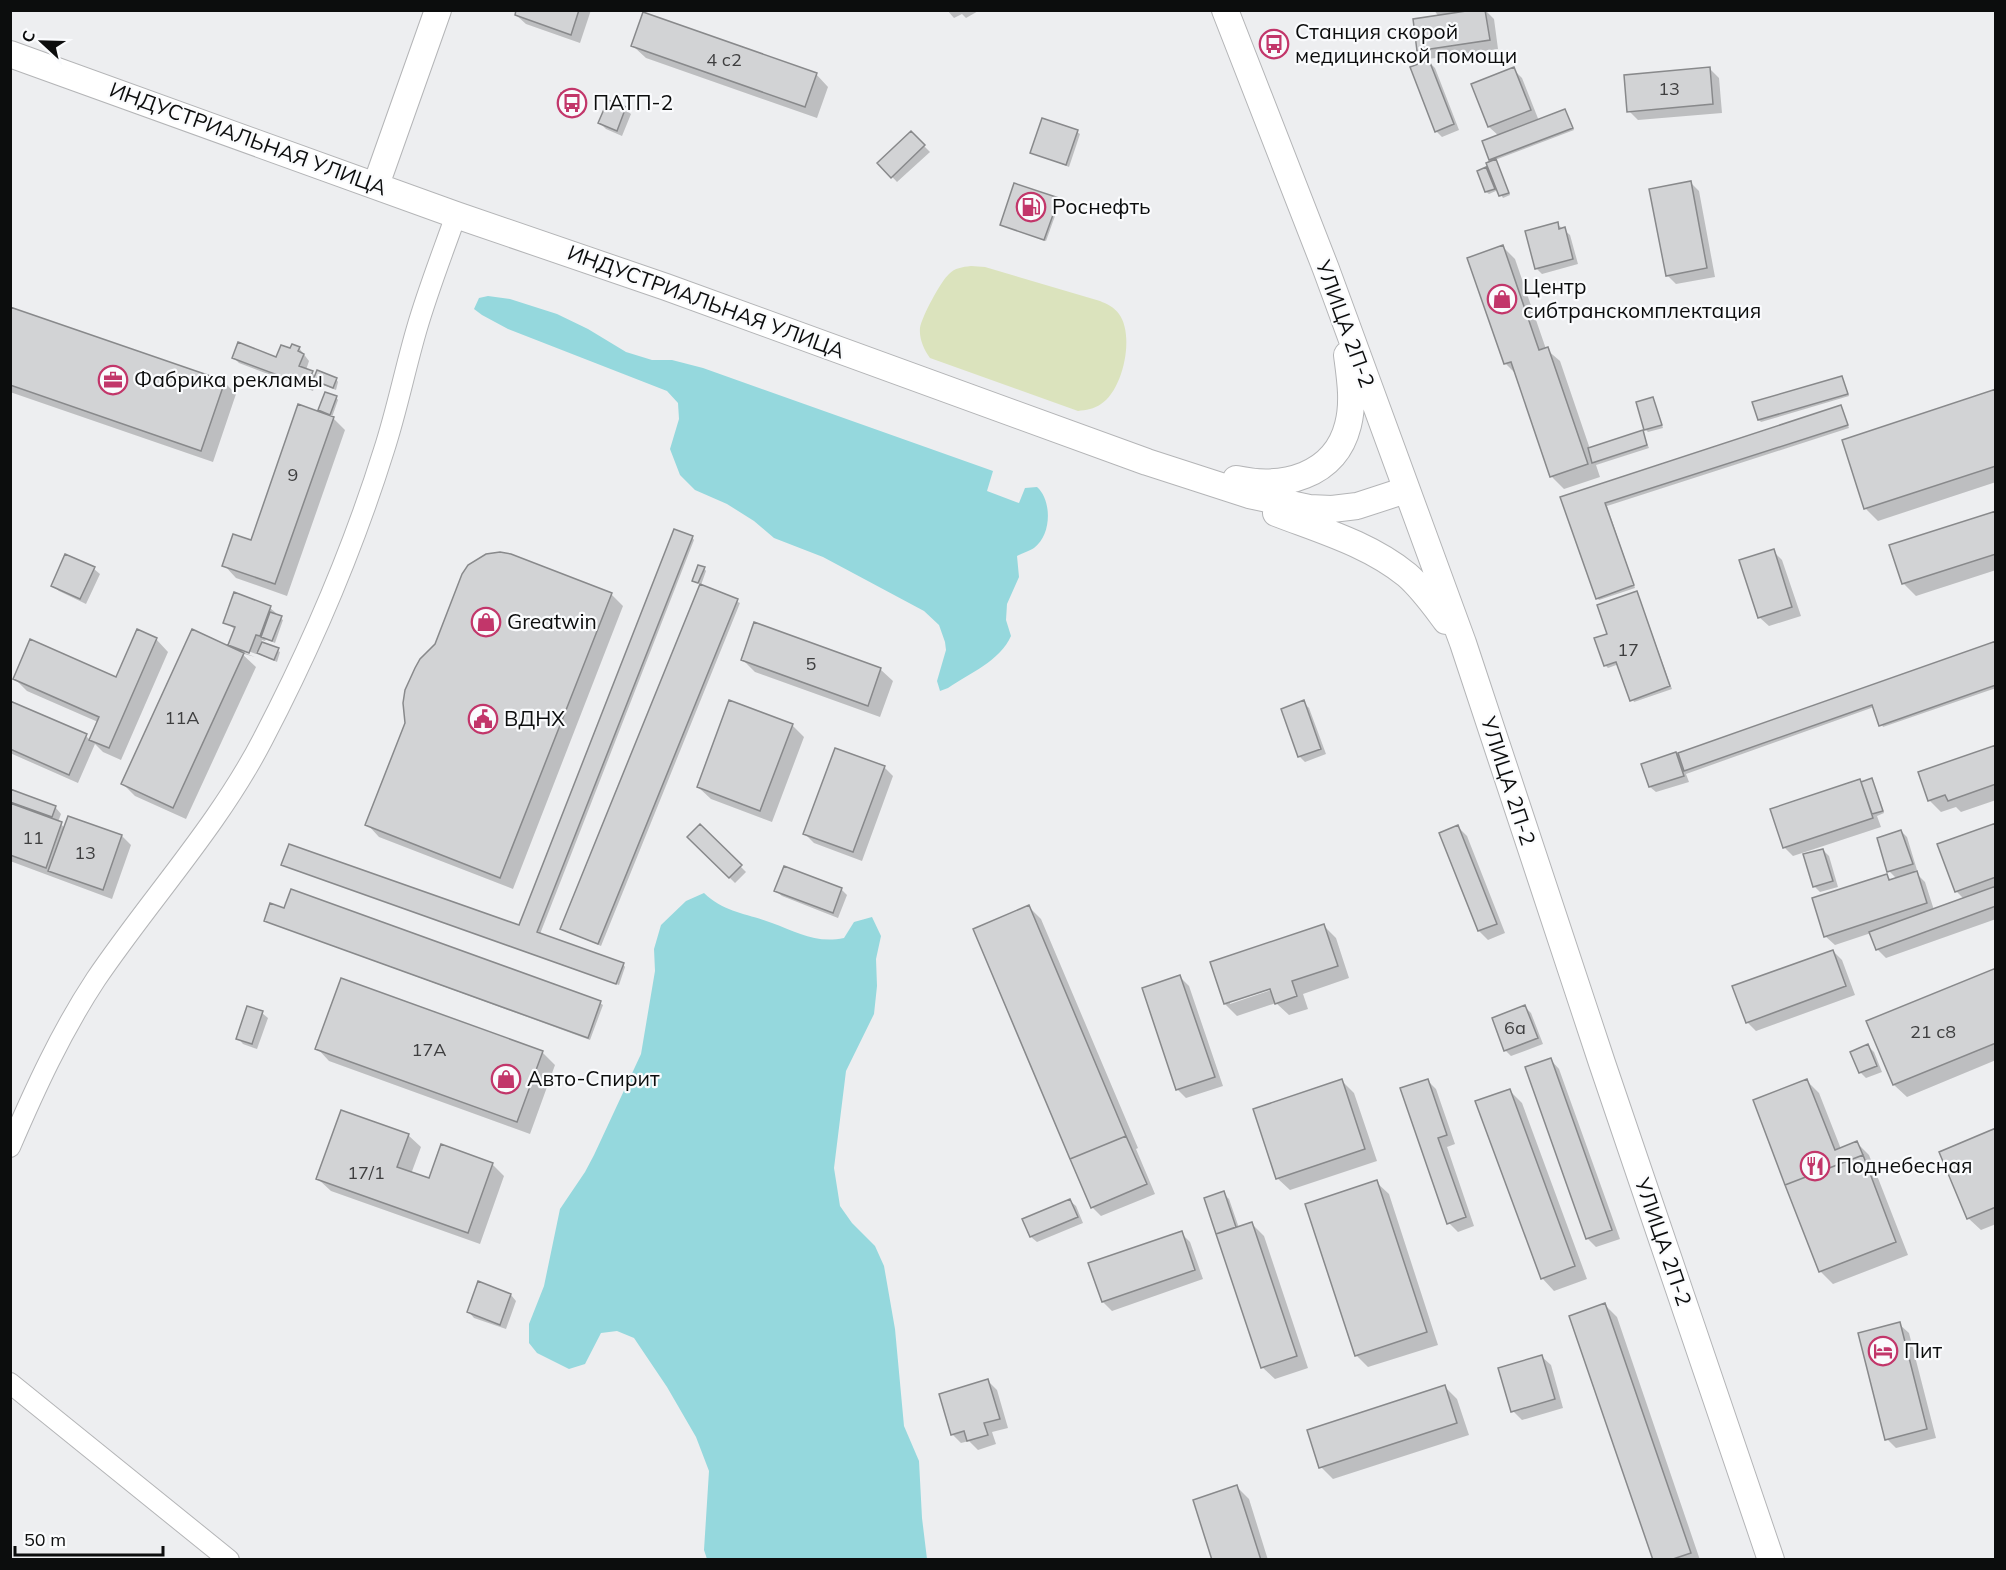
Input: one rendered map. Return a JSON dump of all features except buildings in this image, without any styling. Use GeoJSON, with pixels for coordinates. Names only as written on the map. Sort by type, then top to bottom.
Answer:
{"type":"FeatureCollection","features":[{"type":"Feature","properties":{"kind":"main road"},"geometry":{"type":"LineString","coordinates":[[376,185],[438,10]]}},
{"type":"Feature","properties":{"kind":"main road","name":"УЛИЦА 2П-2"},"geometry":{"type":"LineString","coordinates":[[1225,10],[1344,321],[1463,643],[1594,1040],[1771,1560]]}},
{"type":"Feature","properties":{"kind":"main road","name":"ИНДУСТРИАЛЬНАЯ УЛИЦА"},"geometry":{"type":"LineString","coordinates":[[10,54],[456,215],[677,291],[1147,462],[1249,495],[1309,508],[1332,509],[1357,506],[1406,490]]}},
{"type":"Feature","properties":{"kind":"main road"},"geometry":{"type":"LineString","coordinates":[[1147,462],[1240,480],[1263,482],[1288,481],[1308,475],[1327,462],[1338,448],[1348,425],[1352,397],[1344,321]]}},
{"type":"Feature","properties":{"kind":"main road"},"geometry":{"type":"LineString","coordinates":[[1147,462],[1363,547],[1390,562],[1425,593],[1463,643]]}},
{"type":"Feature","properties":{"kind":"street"},"geometry":{"type":"LineString","coordinates":[[10,1147],[67,1026],[131,930],[227,802],[264,738],[296,672],[363,511],[384,449],[417,328],[456,215]]}},
{"type":"Feature","properties":{"kind":"street"},"geometry":{"type":"LineString","coordinates":[[10,1383],[229,1560]]}},
{"type":"Feature","properties":{"kind":"green space"},"geometry":{"type":"Polygon","coordinates":[[[985,267],[1100,301],[1115,309],[1124,324],[1126,348],[1121,375],[1109,397],[1096,407],[1078,411],[930,358],[920,336],[924,315],[949,274],[959,268],[985,267]]]}},
{"type":"Feature","properties":{"kind":"water"},"geometry":{"type":"Polygon","coordinates":[[[488,296],[510,299],[557,314],[588,329],[626,352],[652,360],[672,360],[703,368],[993,471],[987,491],[1019,503],[1025,488],[1037,487],[1045,500],[1047,526],[1040,542],[1032,549],[1017,556],[1019,577],[1007,604],[1006,620],[1011,636],[1006,645],[984,666],[940,691],[937,681],[946,650],[945,642],[939,625],[924,611],[823,557],[774,538],[754,521],[727,504],[695,490],[680,475],[670,449],[679,419],[678,403],[667,391],[508,329],[474,309],[479,298],[488,296]]]}},
{"type":"Feature","properties":{"kind":"water"},"geometry":{"type":"Polygon","coordinates":[[[704,893],[728,909],[816,938],[844,938],[854,922],[872,917],[881,936],[876,959],[877,986],[874,1014],[846,1071],[834,1168],[840,1206],[852,1223],[875,1246],[884,1266],[895,1329],[904,1426],[919,1461],[927,1559],[707,1559],[704,1550],[709,1471],[696,1437],[667,1387],[634,1338],[617,1331],[601,1333],[585,1364],[569,1369],[537,1353],[529,1343],[529,1324],[544,1286],[560,1209],[594,1155],[641,1054],[655,971],[654,949],[661,925],[686,901],[704,893]]]}},
{"type":"Feature","properties":{"kind":"place","name":"Станция скорой медицинской помощи"},"geometry":{"type":"Point","coordinates":[1274,44]}},
{"type":"Feature","properties":{"kind":"place","name":"ПАТП-2"},"geometry":{"type":"Point","coordinates":[572,103]}},
{"type":"Feature","properties":{"kind":"place","name":"Роснефть"},"geometry":{"type":"Point","coordinates":[1031,207]}},
{"type":"Feature","properties":{"kind":"place","name":"Центр сибтранскомплектация"},"geometry":{"type":"Point","coordinates":[1502,299]}},
{"type":"Feature","properties":{"kind":"place","name":"Фабрика рекламы"},"geometry":{"type":"Point","coordinates":[113,380]}},
{"type":"Feature","properties":{"kind":"place","name":"Greatwin"},"geometry":{"type":"Point","coordinates":[486,622]}},
{"type":"Feature","properties":{"kind":"place","name":"ВДНХ"},"geometry":{"type":"Point","coordinates":[483,719]}},
{"type":"Feature","properties":{"kind":"place","name":"Авто-Спирит"},"geometry":{"type":"Point","coordinates":[506,1079]}},
{"type":"Feature","properties":{"kind":"place","name":"Поднебесная"},"geometry":{"type":"Point","coordinates":[1815,1166]}},
{"type":"Feature","properties":{"kind":"place","name":"Пит"},"geometry":{"type":"Point","coordinates":[1883,1351]}}]}
